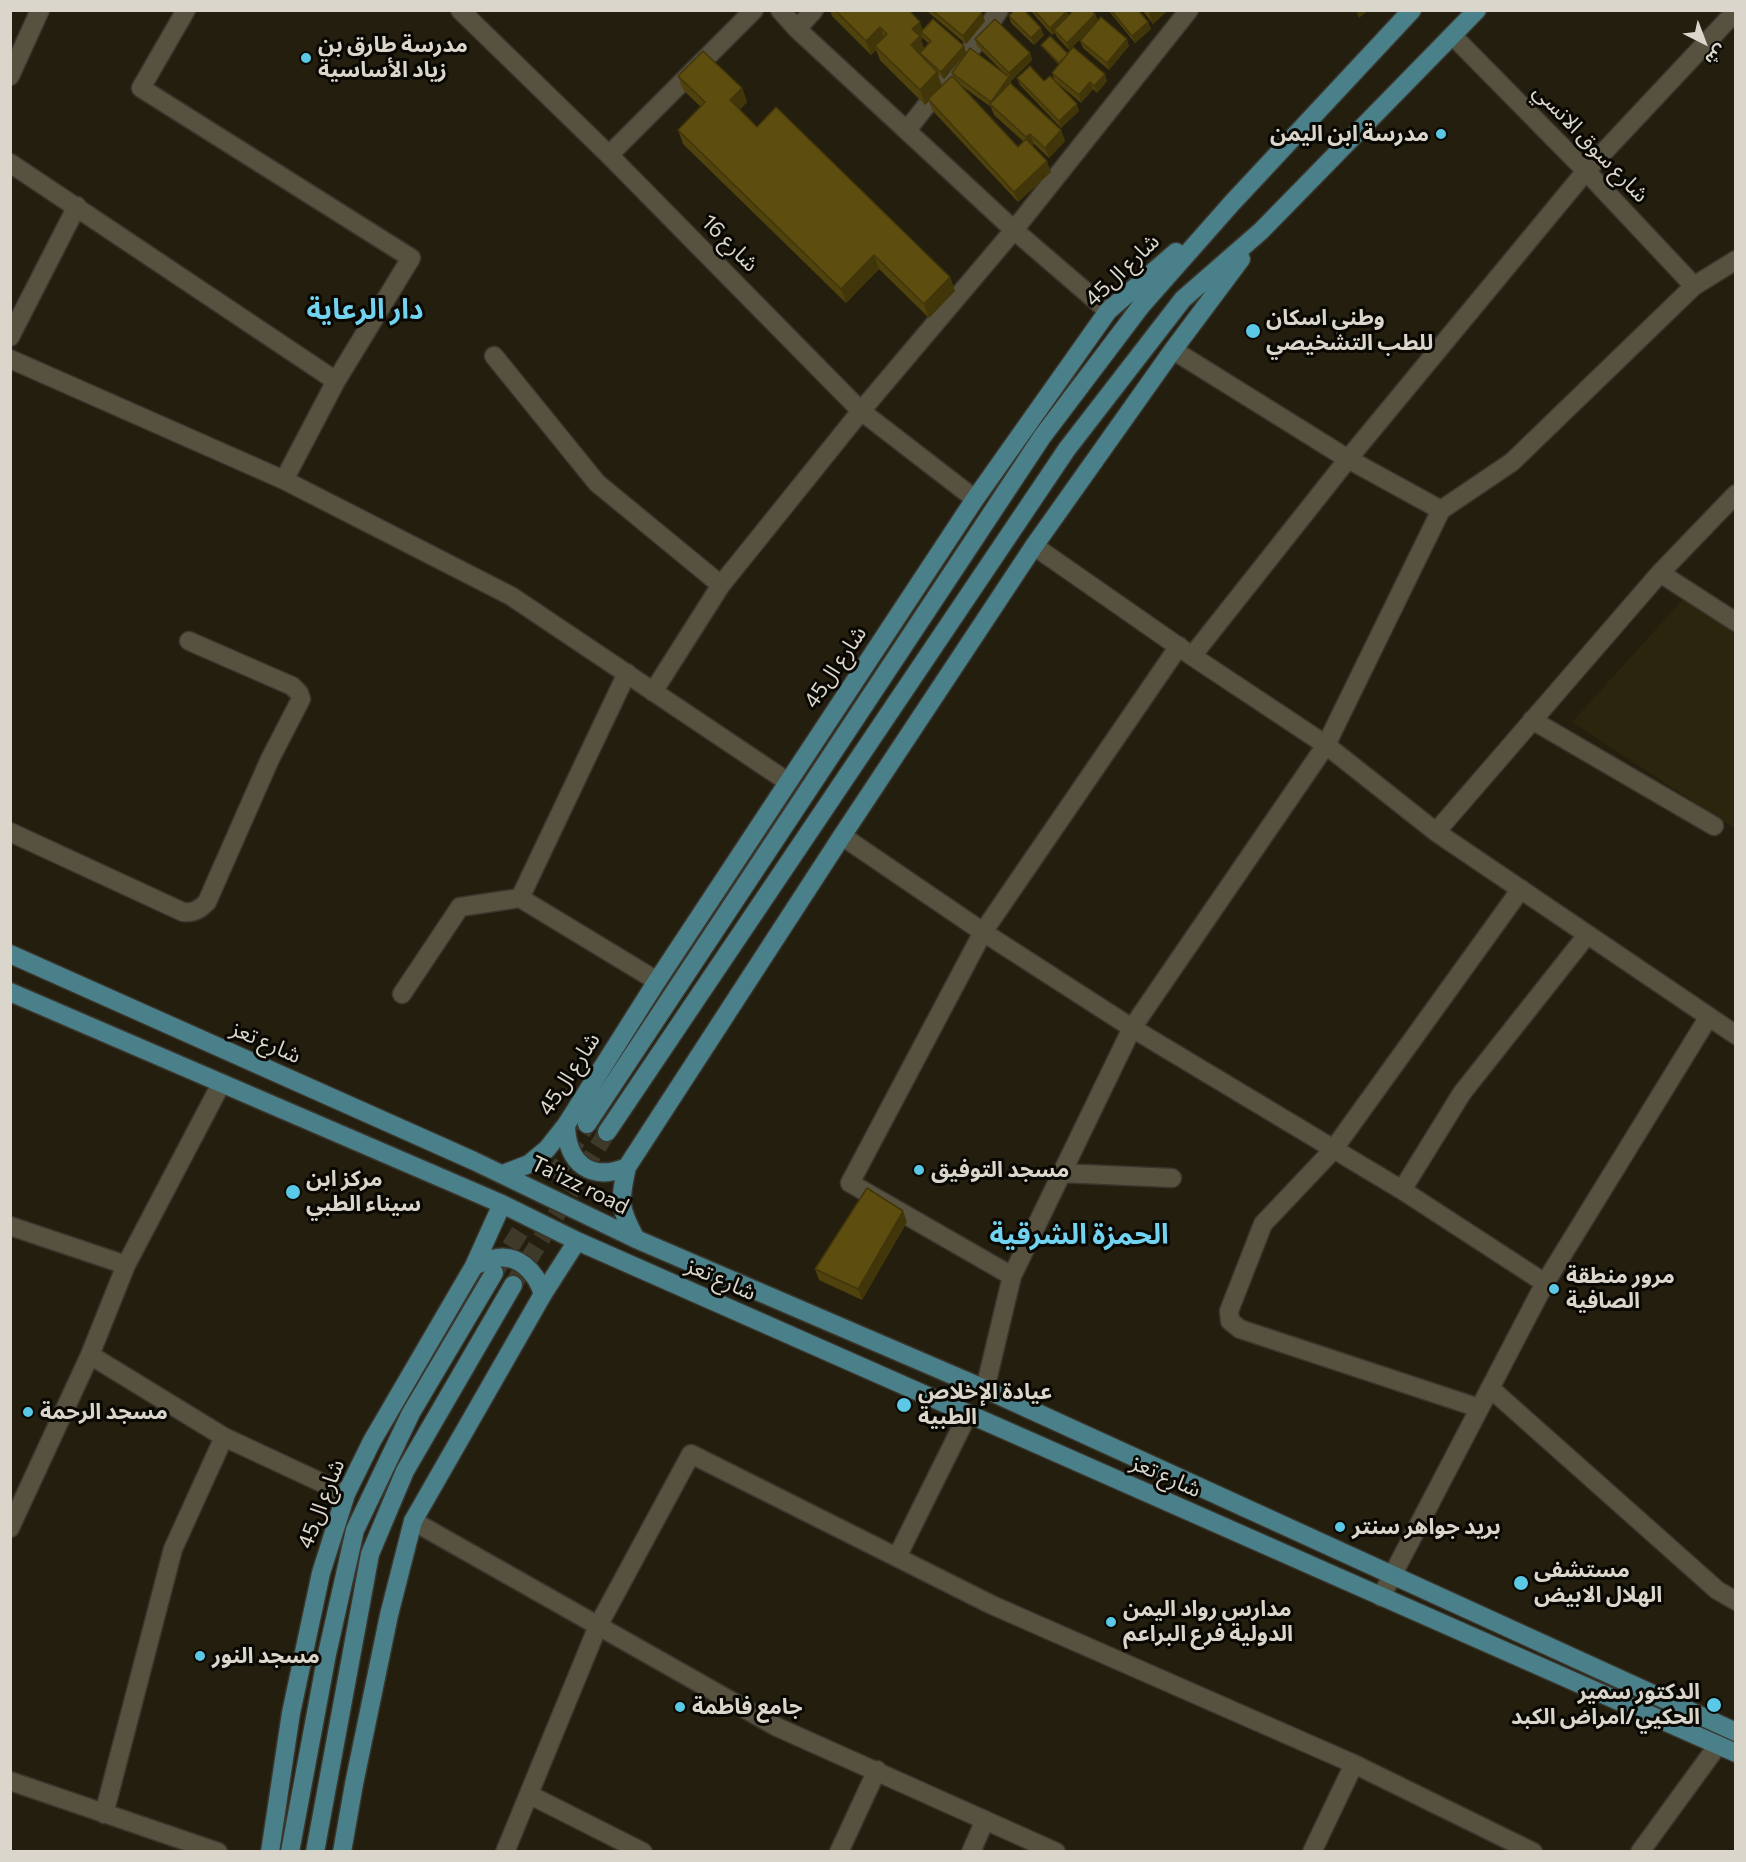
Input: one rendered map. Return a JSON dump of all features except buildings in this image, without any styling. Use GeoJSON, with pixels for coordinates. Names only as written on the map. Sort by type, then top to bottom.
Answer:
{"type":"FeatureCollection","features":[{"type":"Feature","properties":{"kind":"main road","name":"شارع ال45"},"geometry":{"type":"LineString","coordinates":[[587,1124],[1042,437],[1141,306],[1232,203],[1412,10]]}},
{"type":"Feature","properties":{"kind":"main road"},"geometry":{"type":"LineString","coordinates":[[607,1132],[1067,448],[1183,299],[1261,231],[1476,10]]}},
{"type":"Feature","properties":{"kind":"main road","name":"شارع ال45"},"geometry":{"type":"LineString","coordinates":[[503,1174],[529,1164],[547,1149],[566,1125],[657,981],[975,499],[1108,311],[1232,203]]}},
{"type":"Feature","properties":{"kind":"main road"},"geometry":{"type":"LineString","coordinates":[[636,1239],[623,1214],[622,1190],[627,1167],[1034,546],[1173,350],[1261,231]]}},
{"type":"Feature","properties":{"kind":"main road","name":"شارع تعز"},"geometry":{"type":"LineString","coordinates":[[10,954],[503,1174]]}},
{"type":"Feature","properties":{"kind":"main road"},"geometry":{"type":"LineString","coordinates":[[10,992],[502,1204],[577,1241],[543,1294],[413,1521],[389,1615],[342,1851]]}},
{"type":"Feature","properties":{"kind":"main road"},"geometry":{"type":"LineString","coordinates":[[566,1125],[566,1141],[572,1156],[584,1167],[598,1173],[614,1173],[627,1167]]}},
{"type":"Feature","properties":{"kind":"main road","name":"Ta'izz road"},"geometry":{"type":"LineString","coordinates":[[503,1174],[636,1239]]}},
{"type":"Feature","properties":{"kind":"main road","name":"شارع ال45"},"geometry":{"type":"LineString","coordinates":[[270,1851],[291,1713],[318,1585],[346,1494],[372,1441],[474,1266],[502,1204]]}},
{"type":"Feature","properties":{"kind":"main road","name":"شارع تعز"},"geometry":{"type":"LineString","coordinates":[[636,1239],[985,1389],[1736,1732]]}},
{"type":"Feature","properties":{"kind":"main road","name":"شارع تعز"},"geometry":{"type":"LineString","coordinates":[[577,1241],[1736,1754]]}},
{"type":"Feature","properties":{"kind":"main road"},"geometry":{"type":"LineString","coordinates":[[474,1266],[493,1258],[507,1258],[520,1262],[531,1270],[539,1281],[543,1294]]}},
{"type":"Feature","properties":{"kind":"main road","name":"شارع ال45"},"geometry":{"type":"LineString","coordinates":[[290,1851],[327,1654],[355,1530],[411,1413],[494,1273]]}},
{"type":"Feature","properties":{"kind":"main road"},"geometry":{"type":"LineString","coordinates":[[315,1851],[370,1554],[405,1471],[513,1285]]}},
{"type":"Feature","properties":{"kind":"street"},"geometry":{"type":"LineString","coordinates":[[10,76],[40,10]]}},
{"type":"Feature","properties":{"kind":"street"},"geometry":{"type":"LineString","coordinates":[[186,10],[141,88],[411,258],[336,381],[284,480]]}},
{"type":"Feature","properties":{"kind":"street","name":"شارع 16"},"geometry":{"type":"LineString","coordinates":[[460,10],[609,155],[861,411],[975,499]]}},
{"type":"Feature","properties":{"kind":"street"},"geometry":{"type":"LineString","coordinates":[[609,155],[754,10]]}},
{"type":"Feature","properties":{"kind":"street"},"geometry":{"type":"LineString","coordinates":[[780,10],[797,29],[1014,230],[1108,311]]}},
{"type":"Feature","properties":{"kind":"street"},"geometry":{"type":"LineString","coordinates":[[797,29],[814,10]]}},
{"type":"Feature","properties":{"kind":"street"},"geometry":{"type":"LineString","coordinates":[[907,130],[986,30],[999,10]]}},
{"type":"Feature","properties":{"kind":"street"},"geometry":{"type":"LineString","coordinates":[[653,692],[721,585],[861,411],[1014,230],[1189,10]]}},
{"type":"Feature","properties":{"kind":"street"},"geometry":{"type":"LineString","coordinates":[[1012,1276],[850,1183],[983,932],[1185,651],[1348,459],[1586,171],[1736,11]]}},
{"type":"Feature","properties":{"kind":"street","name":"شارع سوق الانسي"},"geometry":{"type":"LineString","coordinates":[[1453,36],[1586,171],[1694,286]]}},
{"type":"Feature","properties":{"kind":"street"},"geometry":{"type":"LineString","coordinates":[[10,163],[336,381]]}},
{"type":"Feature","properties":{"kind":"street"},"geometry":{"type":"LineString","coordinates":[[10,337],[77,206]]}},
{"type":"Feature","properties":{"kind":"street"},"geometry":{"type":"LineString","coordinates":[[985,1389],[1012,1276],[1132,1028],[1326,745],[1441,510],[1512,462],[1694,286],[1736,260]]}},
{"type":"Feature","properties":{"kind":"street"},"geometry":{"type":"LineString","coordinates":[[1173,350],[1348,459],[1441,510]]}},
{"type":"Feature","properties":{"kind":"street"},"geometry":{"type":"LineString","coordinates":[[494,356],[597,483],[721,585]]}},
{"type":"Feature","properties":{"kind":"street"},"geometry":{"type":"LineString","coordinates":[[10,359],[284,480],[511,596],[788,782]]}},
{"type":"Feature","properties":{"kind":"street"},"geometry":{"type":"LineString","coordinates":[[1436,832],[1660,573],[1736,494]]}},
{"type":"Feature","properties":{"kind":"street"},"geometry":{"type":"LineString","coordinates":[[1034,546],[1326,745],[1436,832],[1736,1035]]}},
{"type":"Feature","properties":{"kind":"street"},"geometry":{"type":"LineString","coordinates":[[1660,573],[1736,622]]}},
{"type":"Feature","properties":{"kind":"street"},"geometry":{"type":"LineString","coordinates":[[10,832],[183,912],[192,913],[201,909],[207,902],[270,759],[301,699],[292,686],[189,641]]}},
{"type":"Feature","properties":{"kind":"street"},"geometry":{"type":"LineString","coordinates":[[520,898],[627,673]]}},
{"type":"Feature","properties":{"kind":"street"},"geometry":{"type":"LineString","coordinates":[[1532,720],[1714,826]]}},
{"type":"Feature","properties":{"kind":"street"},"geometry":{"type":"LineString","coordinates":[[842,836],[983,932],[1132,1028],[1402,1190],[1545,1283]]}},
{"type":"Feature","properties":{"kind":"street"},"geometry":{"type":"LineString","coordinates":[[1479,1408],[1240,1329],[1230,1322],[1229,1311],[1263,1224],[1333,1150],[1521,889]]}},
{"type":"Feature","properties":{"kind":"street"},"geometry":{"type":"LineString","coordinates":[[402,994],[460,907],[520,898],[657,981]]}},
{"type":"Feature","properties":{"kind":"street"},"geometry":{"type":"LineString","coordinates":[[1402,1190],[1462,1093],[1587,935]]}},
{"type":"Feature","properties":{"kind":"street"},"geometry":{"type":"LineString","coordinates":[[1381,1597],[1545,1283],[1708,1018]]}},
{"type":"Feature","properties":{"kind":"street"},"geometry":{"type":"LineString","coordinates":[[10,1528],[90,1355],[126,1265],[221,1084]]}},
{"type":"Feature","properties":{"kind":"street"},"geometry":{"type":"LineString","coordinates":[[1061,1173],[1172,1178]]}},
{"type":"Feature","properties":{"kind":"street"},"geometry":{"type":"LineString","coordinates":[[10,1226],[126,1265]]}},
{"type":"Feature","properties":{"kind":"street"},"geometry":{"type":"LineString","coordinates":[[90,1355],[224,1437],[346,1494]]}},
{"type":"Feature","properties":{"kind":"street"},"geometry":{"type":"LineString","coordinates":[[1490,1388],[1717,1590],[1736,1601]]}},
{"type":"Feature","properties":{"kind":"street"},"geometry":{"type":"LineString","coordinates":[[897,1557],[968,1414]]}},
{"type":"Feature","properties":{"kind":"street"},"geometry":{"type":"LineString","coordinates":[[104,1814],[173,1549],[224,1437]]}},
{"type":"Feature","properties":{"kind":"street"},"geometry":{"type":"LineString","coordinates":[[505,1851],[598,1626],[691,1455],[992,1605],[1354,1764],[1533,1851]]}},
{"type":"Feature","properties":{"kind":"street"},"geometry":{"type":"LineString","coordinates":[[413,1521],[777,1727],[1056,1851]]}},
{"type":"Feature","properties":{"kind":"street"},"geometry":{"type":"LineString","coordinates":[[1640,1851],[1718,1745]]}},
{"type":"Feature","properties":{"kind":"street"},"geometry":{"type":"LineString","coordinates":[[1312,1851],[1354,1764]]}},
{"type":"Feature","properties":{"kind":"street"},"geometry":{"type":"LineString","coordinates":[[839,1851],[877,1770]]}},
{"type":"Feature","properties":{"kind":"street"},"geometry":{"type":"LineString","coordinates":[[10,1781],[218,1851]]}},
{"type":"Feature","properties":{"kind":"street"},"geometry":{"type":"LineString","coordinates":[[530,1795],[643,1851]]}},
{"type":"Feature","properties":{"kind":"street"},"geometry":{"type":"LineString","coordinates":[[971,1851],[985,1820]]}},
{"type":"Feature","properties":{"kind":"shaded area"},"geometry":{"type":"Polygon","coordinates":[[[1685,597],[1735,634],[1735,829],[1572,722],[1685,597]]]}},
{"type":"Feature","properties":{"kind":"tunnel"},"geometry":{"type":"LineString","coordinates":[[496,1270],[587,1124]]}},
{"type":"Feature","properties":{"kind":"tunnel"},"geometry":{"type":"LineString","coordinates":[[513,1285],[607,1132]]}},
{"type":"Feature","properties":{"kind":"place","name":"مدرسة طارق بن زياد الأساسية"},"geometry":{"type":"Point","coordinates":[306,58]}},
{"type":"Feature","properties":{"kind":"place","name":"مدرسة ابن اليمن"},"geometry":{"type":"Point","coordinates":[1441,134]}},
{"type":"Feature","properties":{"kind":"place","name":"وطني اسكان للطب التشخيصي"},"geometry":{"type":"Point","coordinates":[1253,331]}},
{"type":"Feature","properties":{"kind":"place","name":"مسجد التوفيق"},"geometry":{"type":"Point","coordinates":[919,1170]}},
{"type":"Feature","properties":{"kind":"place","name":"مركز ابن سيناء الطبي"},"geometry":{"type":"Point","coordinates":[293,1192]}},
{"type":"Feature","properties":{"kind":"place","name":"مرور منطقة الصافية"},"geometry":{"type":"Point","coordinates":[1554,1289]}},
{"type":"Feature","properties":{"kind":"place","name":"عيادة الإخلاص الطبية"},"geometry":{"type":"Point","coordinates":[904,1405]}},
{"type":"Feature","properties":{"kind":"place","name":"مسجد الرحمة"},"geometry":{"type":"Point","coordinates":[28,1412]}},
{"type":"Feature","properties":{"kind":"place","name":"بريد جواهر سنتر"},"geometry":{"type":"Point","coordinates":[1340,1527]}},
{"type":"Feature","properties":{"kind":"place","name":"مستشفى الهلال الابيض"},"geometry":{"type":"Point","coordinates":[1521,1583]}},
{"type":"Feature","properties":{"kind":"place","name":"مدارس رواد اليمن الدولية فرع البراعم"},"geometry":{"type":"Point","coordinates":[1111,1622]}},
{"type":"Feature","properties":{"kind":"place","name":"مسجد النور"},"geometry":{"type":"Point","coordinates":[200,1656]}},
{"type":"Feature","properties":{"kind":"place","name":"الدكتور سمير الحكيي/امراض الكبد"},"geometry":{"type":"Point","coordinates":[1714,1705]}},
{"type":"Feature","properties":{"kind":"place","name":"جامع فاطمة"},"geometry":{"type":"Point","coordinates":[680,1707]}},
{"type":"Feature","properties":{"kind":"district","name":"دار الرعاية"},"geometry":{"type":"Point","coordinates":[365,310]}},
{"type":"Feature","properties":{"kind":"district","name":"الحمزة الشرقية"},"geometry":{"type":"Point","coordinates":[1079,1235]}}]}
